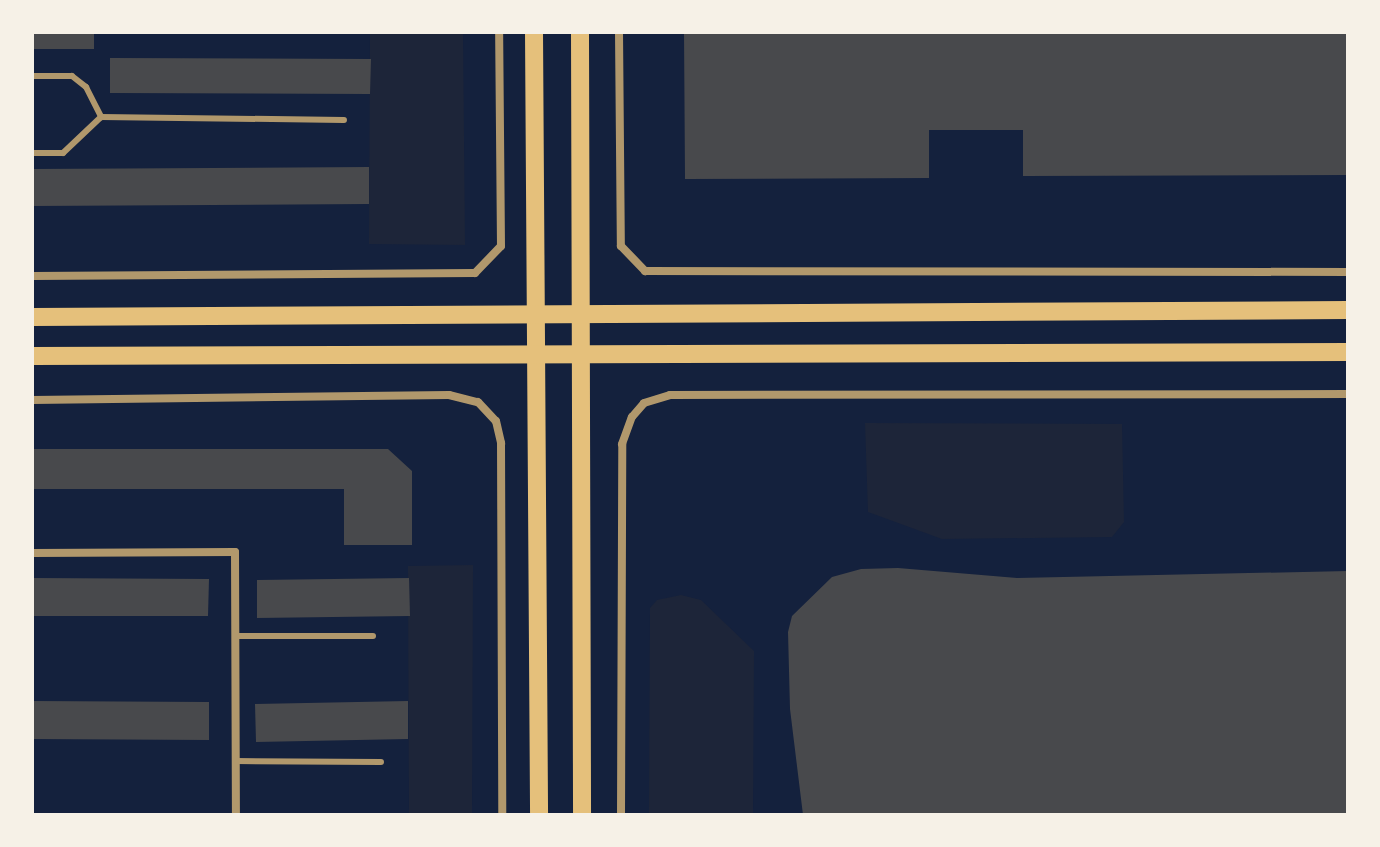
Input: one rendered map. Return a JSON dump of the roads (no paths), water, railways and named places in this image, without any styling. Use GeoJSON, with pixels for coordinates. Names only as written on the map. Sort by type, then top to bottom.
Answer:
{"type":"FeatureCollection","features":[{"type":"Feature","properties":{"kind":"main road"},"geometry":{"type":"LineString","coordinates":[[534,32],[539,815]]}},
{"type":"Feature","properties":{"kind":"main road"},"geometry":{"type":"LineString","coordinates":[[580,32],[582,815]]}},
{"type":"Feature","properties":{"kind":"main road"},"geometry":{"type":"LineString","coordinates":[[32,317],[1348,310]]}},
{"type":"Feature","properties":{"kind":"main road"},"geometry":{"type":"LineString","coordinates":[[32,356],[1348,352]]}},
{"type":"Feature","properties":{"kind":"street"},"geometry":{"type":"LineString","coordinates":[[32,276],[475,273],[501,246],[499,32]]}},
{"type":"Feature","properties":{"kind":"street"},"geometry":{"type":"LineString","coordinates":[[619,32],[621,246],[645,271],[1348,272]]}},
{"type":"Feature","properties":{"kind":"street"},"geometry":{"type":"LineString","coordinates":[[621,815],[622,444],[632,417],[644,403],[670,395],[1348,394]]}},
{"type":"Feature","properties":{"kind":"street"},"geometry":{"type":"LineString","coordinates":[[32,400],[449,395],[478,402],[496,421],[501,443],[502,815]]}},
{"type":"Feature","properties":{"kind":"street"},"geometry":{"type":"LineString","coordinates":[[32,553],[235,552],[236,815]]}},
{"type":"Feature","properties":{"kind":"lane"},"geometry":{"type":"LineString","coordinates":[[32,76],[72,76],[86,87],[101,117]]}},
{"type":"Feature","properties":{"kind":"lane"},"geometry":{"type":"LineString","coordinates":[[32,153],[63,153],[101,117],[344,120]]}},
{"type":"Feature","properties":{"kind":"lane"},"geometry":{"type":"LineString","coordinates":[[235,636],[373,636]]}},
{"type":"Feature","properties":{"kind":"lane"},"geometry":{"type":"LineString","coordinates":[[236,761],[381,762]]}}]}
